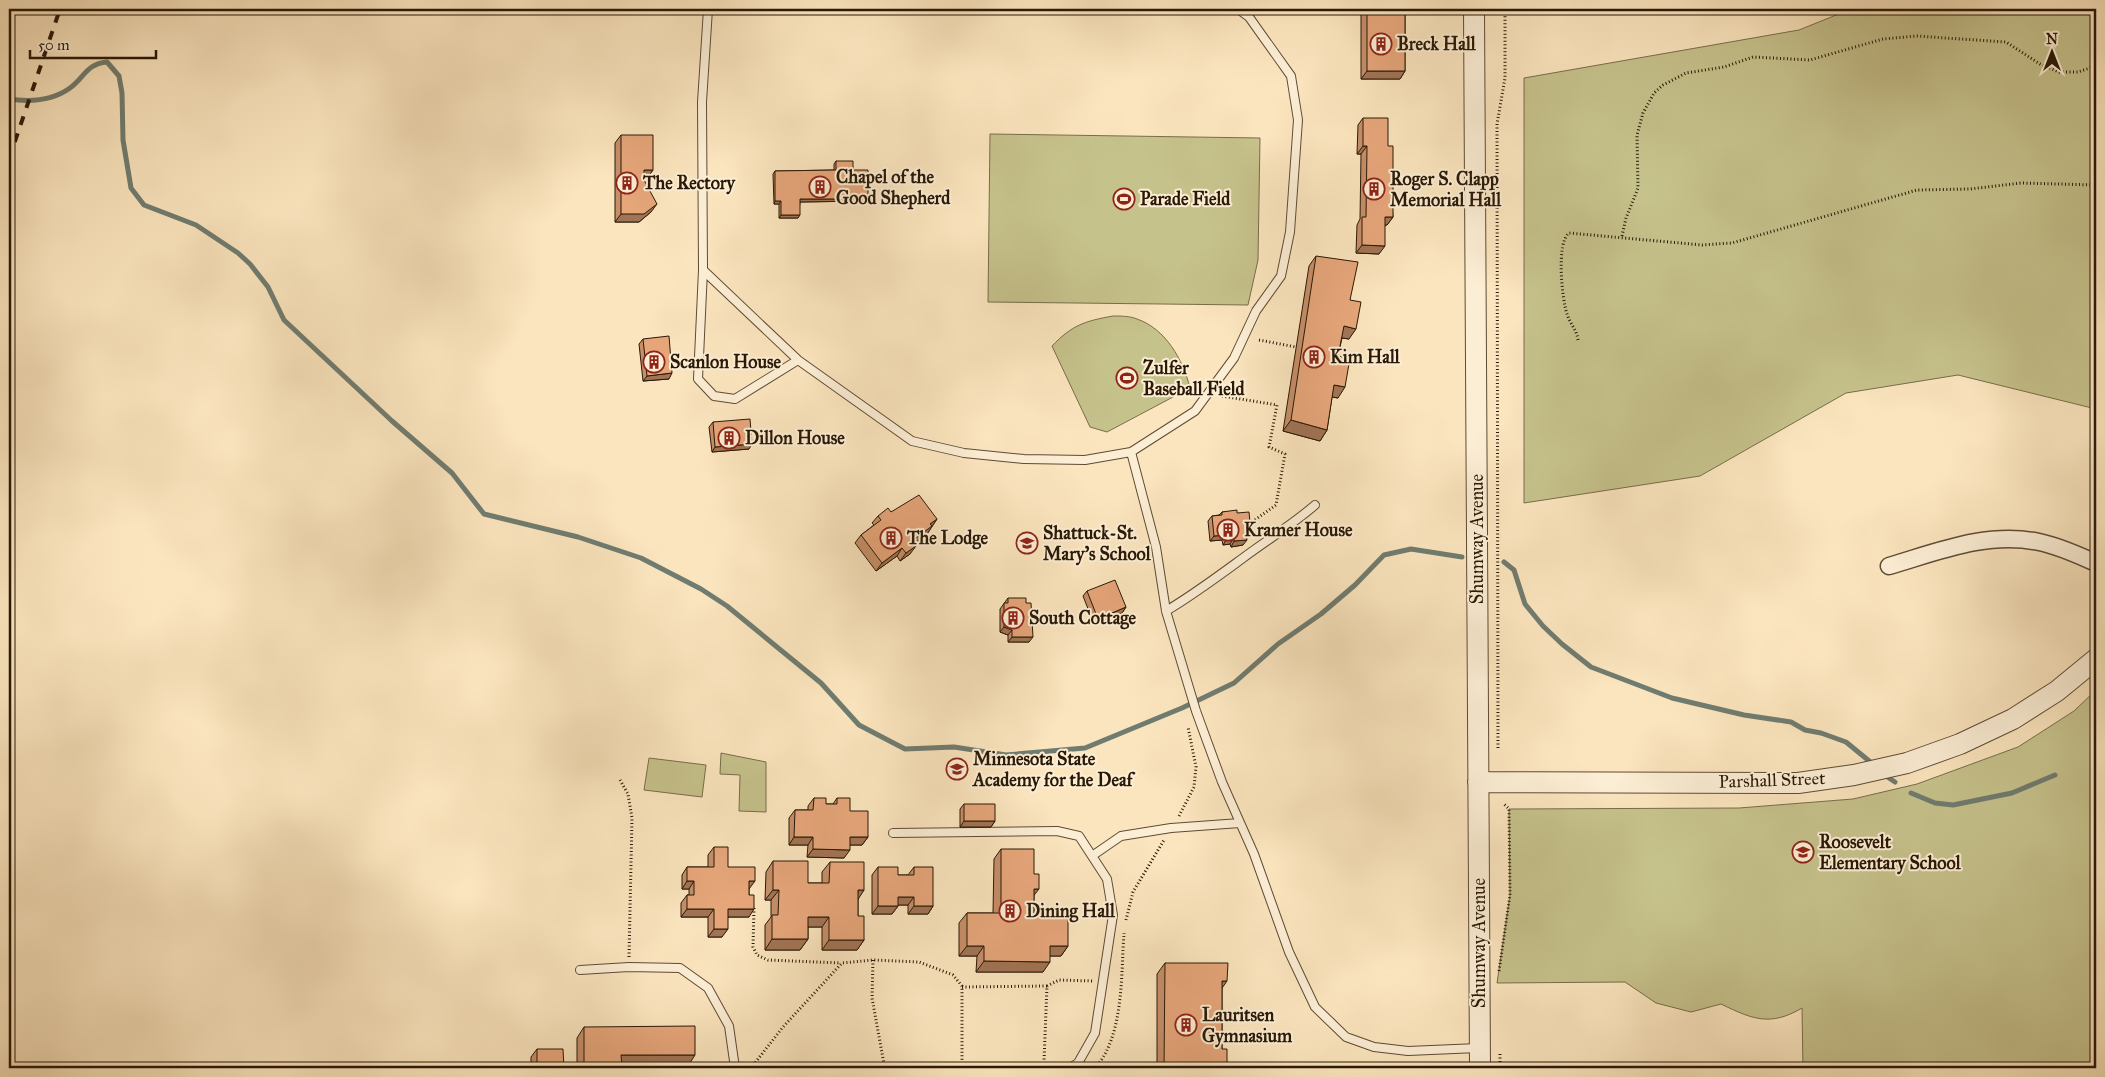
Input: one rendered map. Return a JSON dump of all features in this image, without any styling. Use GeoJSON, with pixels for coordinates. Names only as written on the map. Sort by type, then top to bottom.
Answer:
{"type":"FeatureCollection","features":[{"type":"Feature","properties":{"kind":"street","name":"Shumway Avenue"},"geometry":{"type":"LineString","coordinates":[[1474,9],[1480,1068]]}},
{"type":"Feature","properties":{"kind":"street"},"geometry":{"type":"LineString","coordinates":[[1889,566],[1966,543],[2015,539],[2039,542],[2066,550],[2096,563]]}},
{"type":"Feature","properties":{"kind":"street","name":"Parshall Street"},"geometry":{"type":"LineString","coordinates":[[1478,782],[1798,783],[1854,775],[1907,763],[1960,744],[2013,719],[2057,691],[2096,659]]}},
{"type":"Feature","properties":{"kind":"lane"},"geometry":{"type":"LineString","coordinates":[[708,9],[702,102],[703,270],[698,379],[714,396],[735,399],[798,360]]}},
{"type":"Feature","properties":{"kind":"lane"},"geometry":{"type":"LineString","coordinates":[[703,270],[798,360],[912,441],[964,453],[1024,459],[1085,460],[1131,452],[1195,411],[1234,358],[1256,311],[1281,276],[1290,232],[1298,120],[1290,76],[1250,17],[1238,9]]}},
{"type":"Feature","properties":{"kind":"lane"},"geometry":{"type":"LineString","coordinates":[[1131,452],[1156,547],[1166,611],[1196,711],[1288,952],[1315,1007],[1346,1038],[1374,1047],[1408,1051],[1480,1048]]}},
{"type":"Feature","properties":{"kind":"lane"},"geometry":{"type":"LineString","coordinates":[[1166,611],[1206,587],[1294,524],[1315,505]]}},
{"type":"Feature","properties":{"kind":"lane"},"geometry":{"type":"LineString","coordinates":[[1092,856],[1121,836],[1171,828],[1240,823]]}},
{"type":"Feature","properties":{"kind":"lane"},"geometry":{"type":"LineString","coordinates":[[894,833],[1057,831],[1079,836],[1107,880],[1113,915],[1095,1033],[1078,1062],[1070,1068]]}},
{"type":"Feature","properties":{"kind":"lane"},"geometry":{"type":"LineString","coordinates":[[580,970],[629,967],[680,968],[708,988],[729,1026],[735,1068]]}},
{"type":"Feature","properties":{"kind":"path"},"geometry":{"type":"LineString","coordinates":[[1498,748],[1497,124],[1505,78],[1505,9]]}},
{"type":"Feature","properties":{"kind":"path"},"geometry":{"type":"LineString","coordinates":[[1622,236],[1626,218],[1638,188],[1637,135],[1642,113],[1659,89],[1686,73],[1724,67],[1753,57],[1810,60],[1883,39],[1916,36],[2006,42],[2040,64],[2059,72],[2078,72],[2096,66]]}},
{"type":"Feature","properties":{"kind":"path"},"geometry":{"type":"LineString","coordinates":[[1578,340],[1577,333],[1566,313],[1561,264],[1564,237],[1575,232],[1702,245],[1732,243],[1917,190],[1970,189],[2020,183],[2096,185]]}},
{"type":"Feature","properties":{"kind":"path"},"geometry":{"type":"LineString","coordinates":[[1259,340],[1296,347]]}},
{"type":"Feature","properties":{"kind":"path"},"geometry":{"type":"LineString","coordinates":[[1222,396],[1277,406],[1269,447],[1286,454],[1276,505],[1252,522],[1246,524]]}},
{"type":"Feature","properties":{"kind":"path"},"geometry":{"type":"LineString","coordinates":[[1096,1068],[1111,1043],[1118,1011],[1124,928],[1133,892],[1194,786],[1196,767],[1188,732],[1188,723]]}},
{"type":"Feature","properties":{"kind":"path"},"geometry":{"type":"LineString","coordinates":[[620,780],[628,794],[632,818],[629,967]]}},
{"type":"Feature","properties":{"kind":"path"},"geometry":{"type":"LineString","coordinates":[[1499,974],[1510,895],[1509,809],[1504,804]]}},
{"type":"Feature","properties":{"kind":"path"},"geometry":{"type":"LineString","coordinates":[[754,903],[753,947],[757,955],[768,960],[842,963],[873,960],[919,962],[952,975],[962,987],[962,1068]]}},
{"type":"Feature","properties":{"kind":"path"},"geometry":{"type":"LineString","coordinates":[[873,960],[872,998],[884,1064]]}},
{"type":"Feature","properties":{"kind":"path"},"geometry":{"type":"LineString","coordinates":[[751,1068],[783,1027],[842,963]]}},
{"type":"Feature","properties":{"kind":"path"},"geometry":{"type":"LineString","coordinates":[[962,987],[1047,986],[1059,980],[1121,980]]}},
{"type":"Feature","properties":{"kind":"path"},"geometry":{"type":"LineString","coordinates":[[1044,1061],[1047,986]]}},
{"type":"Feature","properties":{"kind":"path"},"geometry":{"type":"LineString","coordinates":[[1500,1049],[1500,1068]]}},
{"type":"Feature","properties":{"kind":"path"},"geometry":{"type":"LineString","coordinates":[[1096,1068],[1136,1068]]}},
{"type":"Feature","properties":{"kind":"shaded area"},"geometry":{"type":"Polygon","coordinates":[[[1851,9],[2096,9],[2096,409],[1958,375],[1846,393],[1700,476],[1524,503],[1524,78],[1799,30],[1851,9]]]}},
{"type":"Feature","properties":{"kind":"shaded area","name":"Parade Field"},"geometry":{"type":"Polygon","coordinates":[[[990,134],[1260,138],[1258,260],[1248,305],[988,302],[990,134]]]}},
{"type":"Feature","properties":{"kind":"shaded area","name":"Zulfer Baseball Field"},"geometry":{"type":"Polygon","coordinates":[[[1113,316],[1134,318],[1157,330],[1178,356],[1190,388],[1107,432],[1090,427],[1052,346],[1066,333],[1080,325],[1113,316]]]}},
{"type":"Feature","properties":{"kind":"shaded area","name":"Roosevelt Elementary School"},"geometry":{"type":"Polygon","coordinates":[[[2096,690],[2096,1068],[1803,1068],[1802,1008],[1780,1018],[1761,1019],[1742,1014],[1721,1004],[1691,1012],[1656,1003],[1625,982],[1497,983],[1510,895],[1509,809],[1739,808],[1853,799],[1917,784],[2018,747],[2074,711],[2096,690]]]}},
{"type":"Feature","properties":{"kind":"shaded area"},"geometry":{"type":"Polygon","coordinates":[[[721,753],[766,762],[766,812],[739,811],[740,775],[720,774],[721,753]]]}},
{"type":"Feature","properties":{"kind":"shaded area"},"geometry":{"type":"Polygon","coordinates":[[[649,758],[706,765],[702,797],[644,790],[649,758]]]}},
{"type":"Feature","properties":{"kind":"building","name":"Breck Hall"},"geometry":{"type":"Polygon","coordinates":[[[1367,9],[1405,9],[1405,71],[1367,71],[1367,9]]]}},
{"type":"Feature","properties":{"kind":"building","name":"Roger S. Clapp Memorial Hall"},"geometry":{"type":"Polygon","coordinates":[[[1363,118],[1388,118],[1388,146],[1393,146],[1393,217],[1385,217],[1385,246],[1362,245],[1362,217],[1366,217],[1367,146],[1363,146],[1363,118]]]}},
{"type":"Feature","properties":{"kind":"building","name":"The Rectory"},"geometry":{"type":"Polygon","coordinates":[[[621,135],[653,135],[653,170],[644,170],[644,180],[657,204],[644,214],[621,214],[621,135]]]}},
{"type":"Feature","properties":{"kind":"building","name":"Chapel of the Good Shepherd"},"geometry":{"type":"Polygon","coordinates":[[[836,161],[853,161],[853,170],[868,170],[868,199],[800,199],[800,215],[781,215],[781,201],[775,201],[775,171],[836,170],[836,161]]]}},
{"type":"Feature","properties":{"kind":"building","name":"Kim Hall"},"geometry":{"type":"Polygon","coordinates":[[[1316,256],[1358,262],[1350,300],[1361,302],[1356,329],[1344,326],[1338,356],[1350,358],[1345,387],[1334,385],[1327,430],[1291,420],[1316,256]]]}},
{"type":"Feature","properties":{"kind":"building","name":"Scanlon House"},"geometry":{"type":"Polygon","coordinates":[[[669,336],[672,373],[647,376],[643,339],[669,336]]]}},
{"type":"Feature","properties":{"kind":"building","name":"Dillon House"},"geometry":{"type":"Polygon","coordinates":[[[750,419],[752,444],[715,447],[713,422],[750,419]]]}},
{"type":"Feature","properties":{"kind":"building","name":"The Lodge"},"geometry":{"type":"Polygon","coordinates":[[[919,495],[937,519],[930,524],[932,526],[912,541],[916,546],[906,553],[902,548],[882,563],[861,535],[881,520],[878,516],[888,508],[891,512],[919,495]]]}},
{"type":"Feature","properties":{"kind":"building","name":"Kramer House"},"geometry":{"type":"Polygon","coordinates":[[[1237,510],[1237,513],[1249,512],[1251,532],[1246,532],[1247,540],[1234,541],[1234,538],[1226,540],[1226,535],[1214,536],[1212,516],[1222,515],[1222,512],[1237,510]]]}},
{"type":"Feature","properties":{"kind":"building"},"geometry":{"type":"Polygon","coordinates":[[[1115,580],[1126,607],[1098,619],[1087,591],[1115,580]]]}},
{"type":"Feature","properties":{"kind":"building","name":"South Cottage"},"geometry":{"type":"Polygon","coordinates":[[[1008,598],[1026,598],[1026,603],[1031,603],[1033,637],[1012,637],[1012,630],[1004,627],[1004,603],[1008,603],[1008,598]]]}},
{"type":"Feature","properties":{"kind":"building"},"geometry":{"type":"Polygon","coordinates":[[[814,798],[826,798],[826,804],[837,804],[837,798],[850,798],[850,811],[868,811],[868,837],[850,837],[850,850],[813,849],[813,837],[794,837],[795,810],[813,810],[814,798]]]}},
{"type":"Feature","properties":{"kind":"building"},"geometry":{"type":"Polygon","coordinates":[[[964,804],[995,804],[995,821],[964,821],[964,804]]]}},
{"type":"Feature","properties":{"kind":"building"},"geometry":{"type":"Polygon","coordinates":[[[714,847],[728,847],[728,867],[755,867],[755,881],[749,881],[749,895],[754,895],[754,909],[728,909],[728,929],[714,929],[714,909],[687,909],[687,895],[694,895],[694,881],[687,881],[687,867],[714,867],[714,847]]]}},
{"type":"Feature","properties":{"kind":"building","name":"Dining Hall"},"geometry":{"type":"Polygon","coordinates":[[[1001,849],[1034,849],[1034,874],[1039,874],[1039,889],[1034,889],[1034,913],[1068,913],[1068,946],[1050,946],[1050,962],[984,961],[984,946],[967,946],[967,913],[1001,913],[1001,849]]]}},
{"type":"Feature","properties":{"kind":"building"},"geometry":{"type":"Polygon","coordinates":[[[773,861],[808,861],[808,883],[829,883],[830,862],[864,862],[864,890],[858,890],[858,916],[864,916],[864,940],[829,940],[829,917],[808,917],[808,939],[772,939],[772,915],[778,915],[779,890],[773,890],[773,861]]]}},
{"type":"Feature","properties":{"kind":"building"},"geometry":{"type":"Polygon","coordinates":[[[878,867],[898,867],[898,875],[914,875],[914,867],[933,867],[933,906],[914,906],[914,897],[898,897],[898,906],[878,906],[878,867]]]}},
{"type":"Feature","properties":{"kind":"building","name":"Lauritsen Gymnasium"},"geometry":{"type":"Polygon","coordinates":[[[1165,963],[1228,963],[1227,981],[1222,981],[1222,1049],[1227,1049],[1227,1068],[1164,1068],[1165,963]]]}},
{"type":"Feature","properties":{"kind":"building"},"geometry":{"type":"Polygon","coordinates":[[[695,1026],[695,1055],[621,1055],[622,1068],[584,1068],[584,1027],[695,1026]]]}},
{"type":"Feature","properties":{"kind":"building"},"geometry":{"type":"Polygon","coordinates":[[[537,1049],[563,1049],[564,1068],[537,1068],[537,1049]]]}},
{"type":"Feature","properties":{"kind":"waterway"},"geometry":{"type":"LineString","coordinates":[[9,99],[40,100],[56,96],[75,84],[94,65],[107,62],[119,76],[122,93],[123,140],[131,188],[144,205],[196,225],[238,253],[250,264],[268,287],[284,320],[392,421],[452,473],[484,514],[578,537],[641,558],[701,589],[727,606],[821,683],[859,725],[905,749],[954,747],[1006,755],[1085,748],[1182,708],[1234,683],[1278,644],[1321,614],[1355,585],[1384,555],[1411,549],[1462,557]]}},
{"type":"Feature","properties":{"kind":"waterway"},"geometry":{"type":"LineString","coordinates":[[1504,562],[1514,570],[1525,604],[1543,626],[1591,667],[1672,698],[1744,715],[1791,722],[1805,730],[1821,733],[1846,742],[1874,765]]}},
{"type":"Feature","properties":{"kind":"waterway"},"geometry":{"type":"LineString","coordinates":[[1911,793],[1935,803],[1953,805],[2012,793],[2055,775]]}},
{"type":"Feature","properties":{"kind":"waterway"},"geometry":{"type":"LineString","coordinates":[[1889,778],[1895,782]]}},
{"type":"Feature","properties":{"kind":"railway"},"geometry":{"type":"LineString","coordinates":[[9,159],[60,9]]}},
{"type":"Feature","properties":{"kind":"place","name":"Breck Hall"},"geometry":{"type":"Point","coordinates":[1381,44]}},
{"type":"Feature","properties":{"kind":"place","name":"The Rectory"},"geometry":{"type":"Point","coordinates":[627,183]}},
{"type":"Feature","properties":{"kind":"place","name":"Chapel of the Good Shepherd"},"geometry":{"type":"Point","coordinates":[820,187]}},
{"type":"Feature","properties":{"kind":"place","name":"Roger S. Clapp Memorial Hall"},"geometry":{"type":"Point","coordinates":[1374,189]}},
{"type":"Feature","properties":{"kind":"place","name":"Parade Field"},"geometry":{"type":"Point","coordinates":[1124,199]}},
{"type":"Feature","properties":{"kind":"place","name":"Kim Hall"},"geometry":{"type":"Point","coordinates":[1314,357]}},
{"type":"Feature","properties":{"kind":"place","name":"Scanlon House"},"geometry":{"type":"Point","coordinates":[654,362]}},
{"type":"Feature","properties":{"kind":"place","name":"Zulfer Baseball Field"},"geometry":{"type":"Point","coordinates":[1127,378]}},
{"type":"Feature","properties":{"kind":"place","name":"Dillon House"},"geometry":{"type":"Point","coordinates":[729,438]}},
{"type":"Feature","properties":{"kind":"place","name":"Kramer House"},"geometry":{"type":"Point","coordinates":[1228,530]}},
{"type":"Feature","properties":{"kind":"place","name":"The Lodge"},"geometry":{"type":"Point","coordinates":[891,538]}},
{"type":"Feature","properties":{"kind":"place","name":"Shattuck-St. Mary’s School"},"geometry":{"type":"Point","coordinates":[1027,543]}},
{"type":"Feature","properties":{"kind":"place","name":"South Cottage"},"geometry":{"type":"Point","coordinates":[1013,618]}},
{"type":"Feature","properties":{"kind":"place","name":"Minnesota State Academy for the Deaf"},"geometry":{"type":"Point","coordinates":[957,769]}},
{"type":"Feature","properties":{"kind":"place","name":"Roosevelt Elementary School"},"geometry":{"type":"Point","coordinates":[1803,852]}},
{"type":"Feature","properties":{"kind":"place","name":"Dining Hall"},"geometry":{"type":"Point","coordinates":[1010,911]}},
{"type":"Feature","properties":{"kind":"place","name":"Lauritsen Gymnasium"},"geometry":{"type":"Point","coordinates":[1186,1025]}}]}
